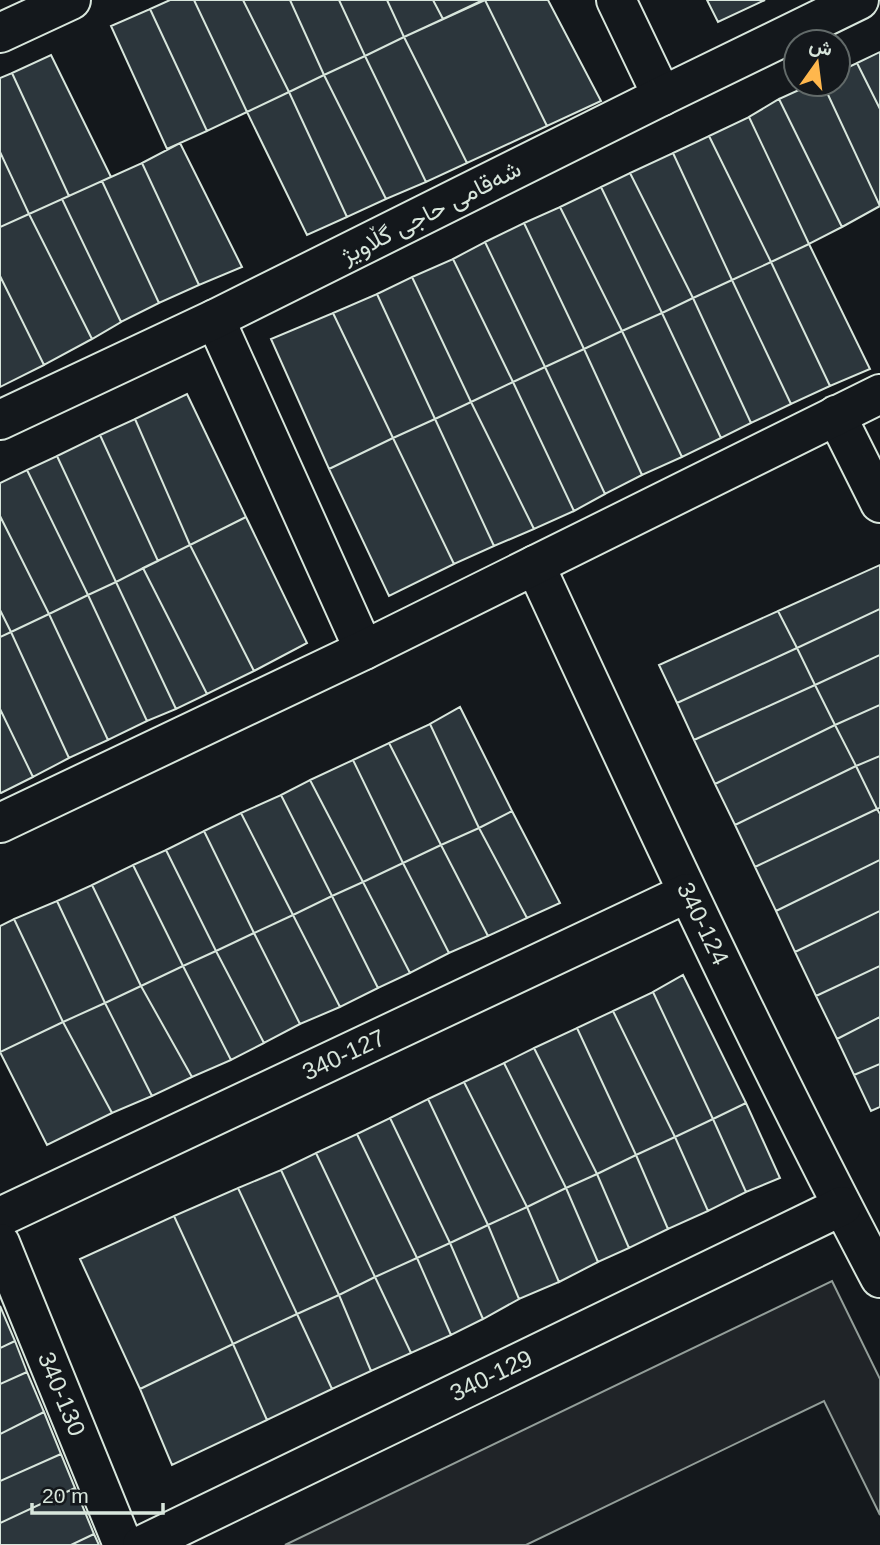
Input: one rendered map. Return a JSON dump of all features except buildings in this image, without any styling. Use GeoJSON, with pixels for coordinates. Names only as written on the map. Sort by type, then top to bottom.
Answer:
{"type":"FeatureCollection","features":[{"type":"Feature","properties":{"kind":"street"},"geometry":{"type":"LineString","coordinates":[[0,33],[71,0]]}},
{"type":"Feature","properties":{"kind":"street"},"geometry":{"type":"LineString","coordinates":[[616,0],[663,96]]}},
{"type":"Feature","properties":{"kind":"street","name":"شەقامی حاجی گڵاویژ"},"geometry":{"type":"LineString","coordinates":[[0,420],[215,319],[859,0]]}},
{"type":"Feature","properties":{"kind":"street"},"geometry":{"type":"LineString","coordinates":[[215,319],[364,650]]}},
{"type":"Feature","properties":{"kind":"street"},"geometry":{"type":"LineString","coordinates":[[0,823],[364,650],[880,394]]}},
{"type":"Feature","properties":{"kind":"street"},"geometry":{"type":"LineString","coordinates":[[836,415],[880,503]]}},
{"type":"Feature","properties":{"kind":"street","name":"340-124"},"geometry":{"type":"LineString","coordinates":[[535,565],[687,893],[880,1278]]}},
{"type":"Feature","properties":{"kind":"street","name":"340-127"},"geometry":{"type":"LineString","coordinates":[[0,1217],[687,893]]}},
{"type":"Feature","properties":{"kind":"street","name":"340-129"},"geometry":{"type":"LineString","coordinates":[[142,1545],[842,1206]]}},
{"type":"Feature","properties":{"kind":"street","name":"340-130"},"geometry":{"type":"LineString","coordinates":[[0,1243],[122,1545]]}},
{"type":"Feature","properties":{"kind":"shaded area"},"geometry":{"type":"Polygon","coordinates":[[[832,1281],[880,1379],[880,1515],[824,1401],[526,1545],[285,1545],[832,1281]]]}}]}
